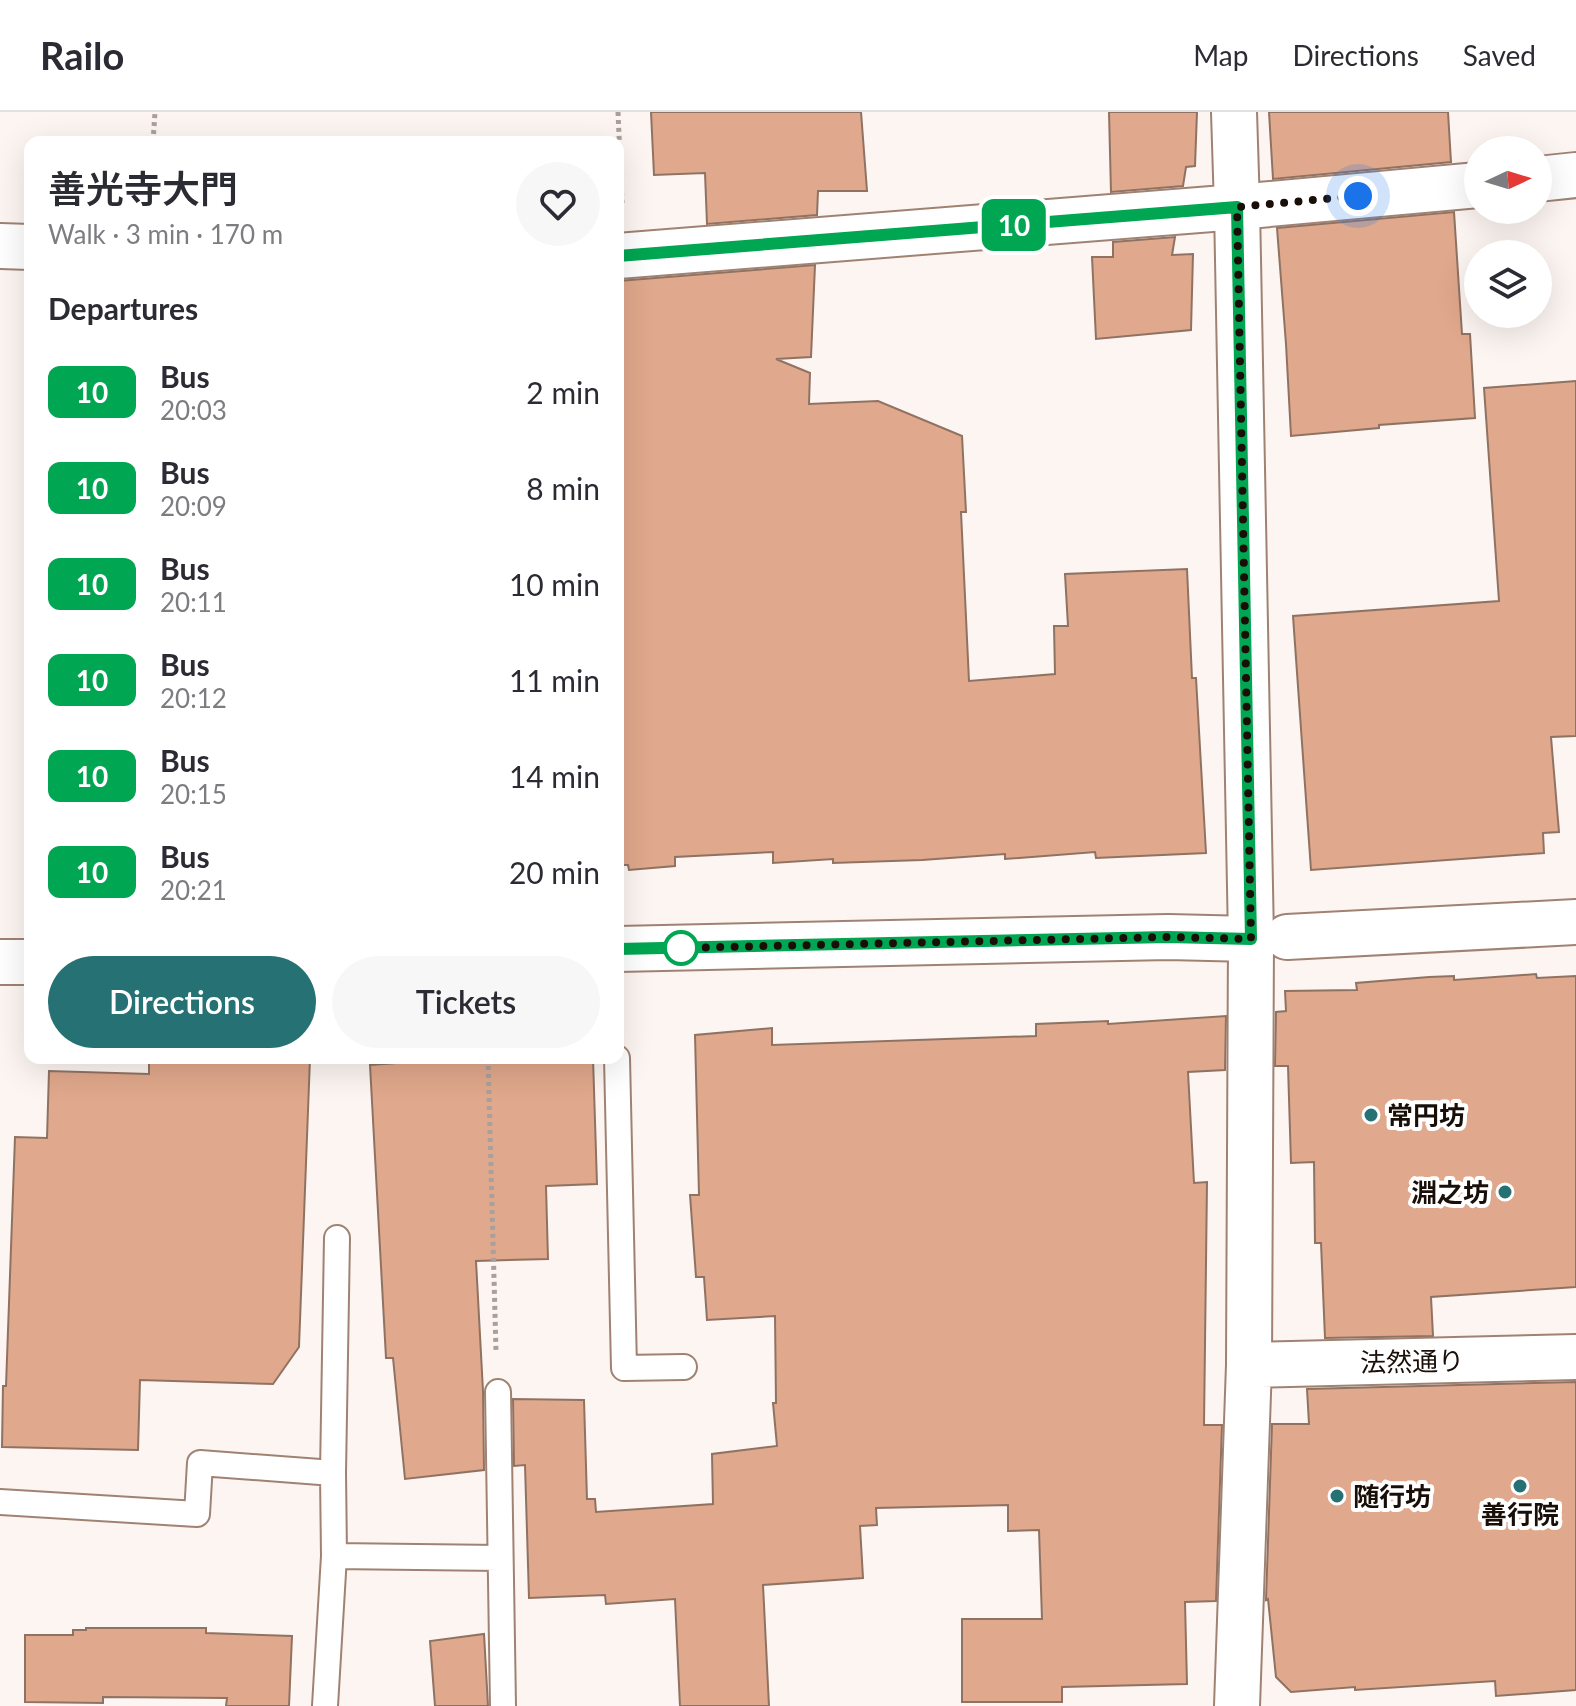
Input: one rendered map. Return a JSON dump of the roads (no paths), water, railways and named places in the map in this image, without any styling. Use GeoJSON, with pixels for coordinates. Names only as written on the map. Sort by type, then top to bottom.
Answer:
{"type":"FeatureCollection","features":[{"type":"Feature","properties":{"kind":"street"},"geometry":{"type":"LineString","coordinates":[[1234,112],[1269,938],[1237,1706]]}},
{"type":"Feature","properties":{"kind":"street"},"geometry":{"type":"LineString","coordinates":[[1552,178],[1576,175]]}},
{"type":"Feature","properties":{"kind":"street"},"geometry":{"type":"LineString","coordinates":[[624,255],[1464,186]]}},
{"type":"Feature","properties":{"kind":"street"},"geometry":{"type":"LineString","coordinates":[[0,246],[24,247]]}},
{"type":"Feature","properties":{"kind":"street"},"geometry":{"type":"LineString","coordinates":[[624,949],[1168,937],[1269,938],[1576,922]]}},
{"type":"Feature","properties":{"kind":"street"},"geometry":{"type":"LineString","coordinates":[[0,962],[24,962]]}},
{"type":"Feature","properties":{"kind":"street","name":"法然通り"},"geometry":{"type":"LineString","coordinates":[[1249,1365],[1576,1357]]}},
{"type":"Feature","properties":{"kind":"lane"},"geometry":{"type":"LineString","coordinates":[[617,1064],[624,1368],[684,1367]]}},
{"type":"Feature","properties":{"kind":"lane"},"geometry":{"type":"LineString","coordinates":[[325,1706],[334,1556],[337,1238]]}},
{"type":"Feature","properties":{"kind":"lane"},"geometry":{"type":"LineString","coordinates":[[498,1392],[503,1706]]}},
{"type":"Feature","properties":{"kind":"lane"},"geometry":{"type":"LineString","coordinates":[[0,1502],[197,1514],[200,1463],[333,1473]]}},
{"type":"Feature","properties":{"kind":"lane"},"geometry":{"type":"LineString","coordinates":[[334,1556],[500,1558]]}},
{"type":"Feature","properties":{"kind":"place","name":"常円坊"},"geometry":{"type":"Point","coordinates":[1371,1115]}},
{"type":"Feature","properties":{"kind":"place","name":"淵之坊"},"geometry":{"type":"Point","coordinates":[1505,1192]}},
{"type":"Feature","properties":{"kind":"place","name":"善行院"},"geometry":{"type":"Point","coordinates":[1520,1486]}},
{"type":"Feature","properties":{"kind":"place","name":"随行坊"},"geometry":{"type":"Point","coordinates":[1337,1496]}}]}
